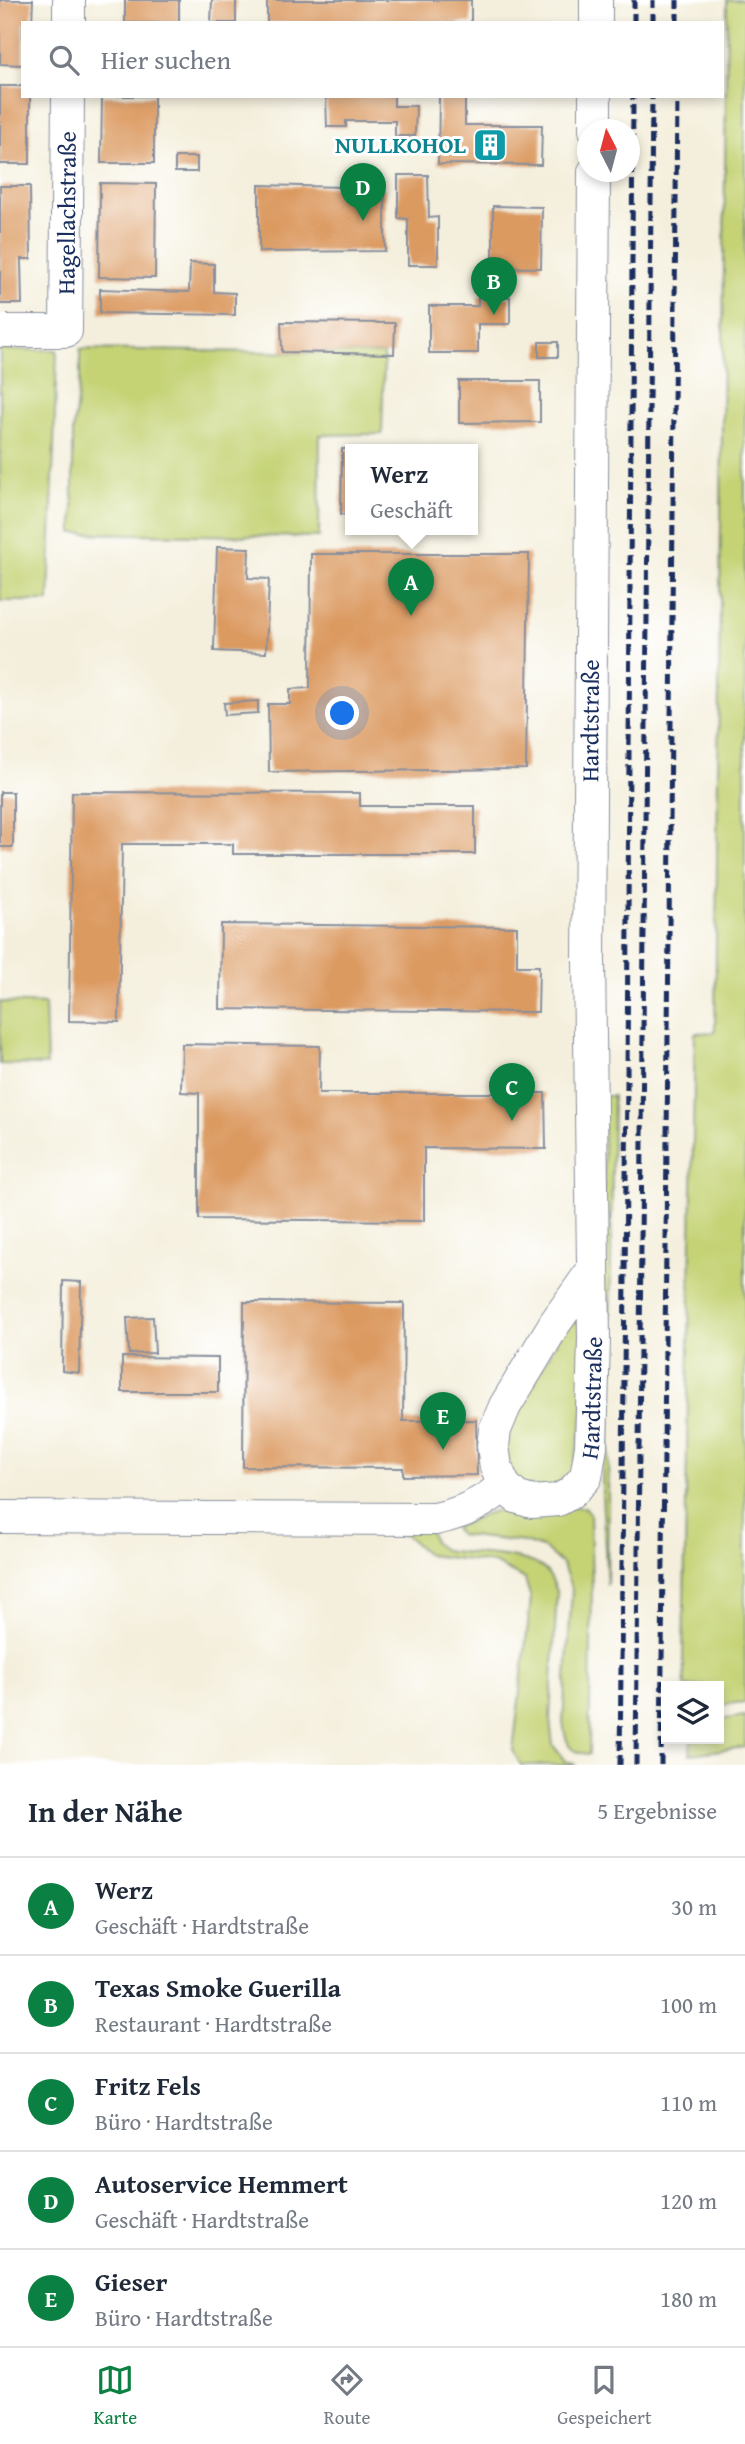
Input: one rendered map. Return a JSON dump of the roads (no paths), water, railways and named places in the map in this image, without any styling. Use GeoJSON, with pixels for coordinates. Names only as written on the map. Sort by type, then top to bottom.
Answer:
{"type":"FeatureCollection","features":[{"type":"Feature","properties":{"kind":"street"},"geometry":{"type":"LineString","coordinates":[[69,0],[69,21]]}},
{"type":"Feature","properties":{"kind":"street"},"geometry":{"type":"LineString","coordinates":[[596,0],[596,21]]}},
{"type":"Feature","properties":{"kind":"street","name":"Hagellachstraße"},"geometry":{"type":"LineString","coordinates":[[0,331],[66,331],[68,98]]}},
{"type":"Feature","properties":{"kind":"street"},"geometry":{"type":"LineString","coordinates":[[595,98],[595,119]]}},
{"type":"Feature","properties":{"kind":"street","name":"Hardtstraße"},"geometry":{"type":"LineString","coordinates":[[592,1271],[555,1323],[505,1406],[495,1430],[493,1446],[496,1467],[503,1485],[516,1497],[532,1502],[558,1500],[571,1493],[586,1477],[592,1447],[594,1338],[589,961],[594,182]]}},
{"type":"Feature","properties":{"kind":"street"},"geometry":{"type":"LineString","coordinates":[[0,1517],[435,1519],[488,1499],[503,1485]]}},
{"type":"Feature","properties":{"kind":"railway"},"geometry":{"type":"LineString","coordinates":[[634,0],[634,21]]}},
{"type":"Feature","properties":{"kind":"railway"},"geometry":{"type":"LineString","coordinates":[[653,0],[653,21]]}},
{"type":"Feature","properties":{"kind":"railway"},"geometry":{"type":"LineString","coordinates":[[677,0],[677,21]]}},
{"type":"Feature","properties":{"kind":"railway"},"geometry":{"type":"LineString","coordinates":[[620,1765],[633,98]]}},
{"type":"Feature","properties":{"kind":"railway"},"geometry":{"type":"LineString","coordinates":[[636,1765],[652,98]]}},
{"type":"Feature","properties":{"kind":"railway"},"geometry":{"type":"LineString","coordinates":[[661,1765],[677,98]]}},
{"type":"Feature","properties":{"kind":"place","name":"NULLKOHOL"},"geometry":{"type":"Point","coordinates":[490,145]}},
{"type":"Feature","properties":{"kind":"place","name":"Autoservice Hemmert"},"geometry":{"type":"Point","coordinates":[363,221]}},
{"type":"Feature","properties":{"kind":"place","name":"Texas Smoke Guerilla"},"geometry":{"type":"Point","coordinates":[494,315]}},
{"type":"Feature","properties":{"kind":"place","name":"Werz"},"geometry":{"type":"Point","coordinates":[411,616]}},
{"type":"Feature","properties":{"kind":"place","name":"Fritz Fels"},"geometry":{"type":"Point","coordinates":[512,1121]}},
{"type":"Feature","properties":{"kind":"place","name":"Gieser"},"geometry":{"type":"Point","coordinates":[443,1450]}}]}
